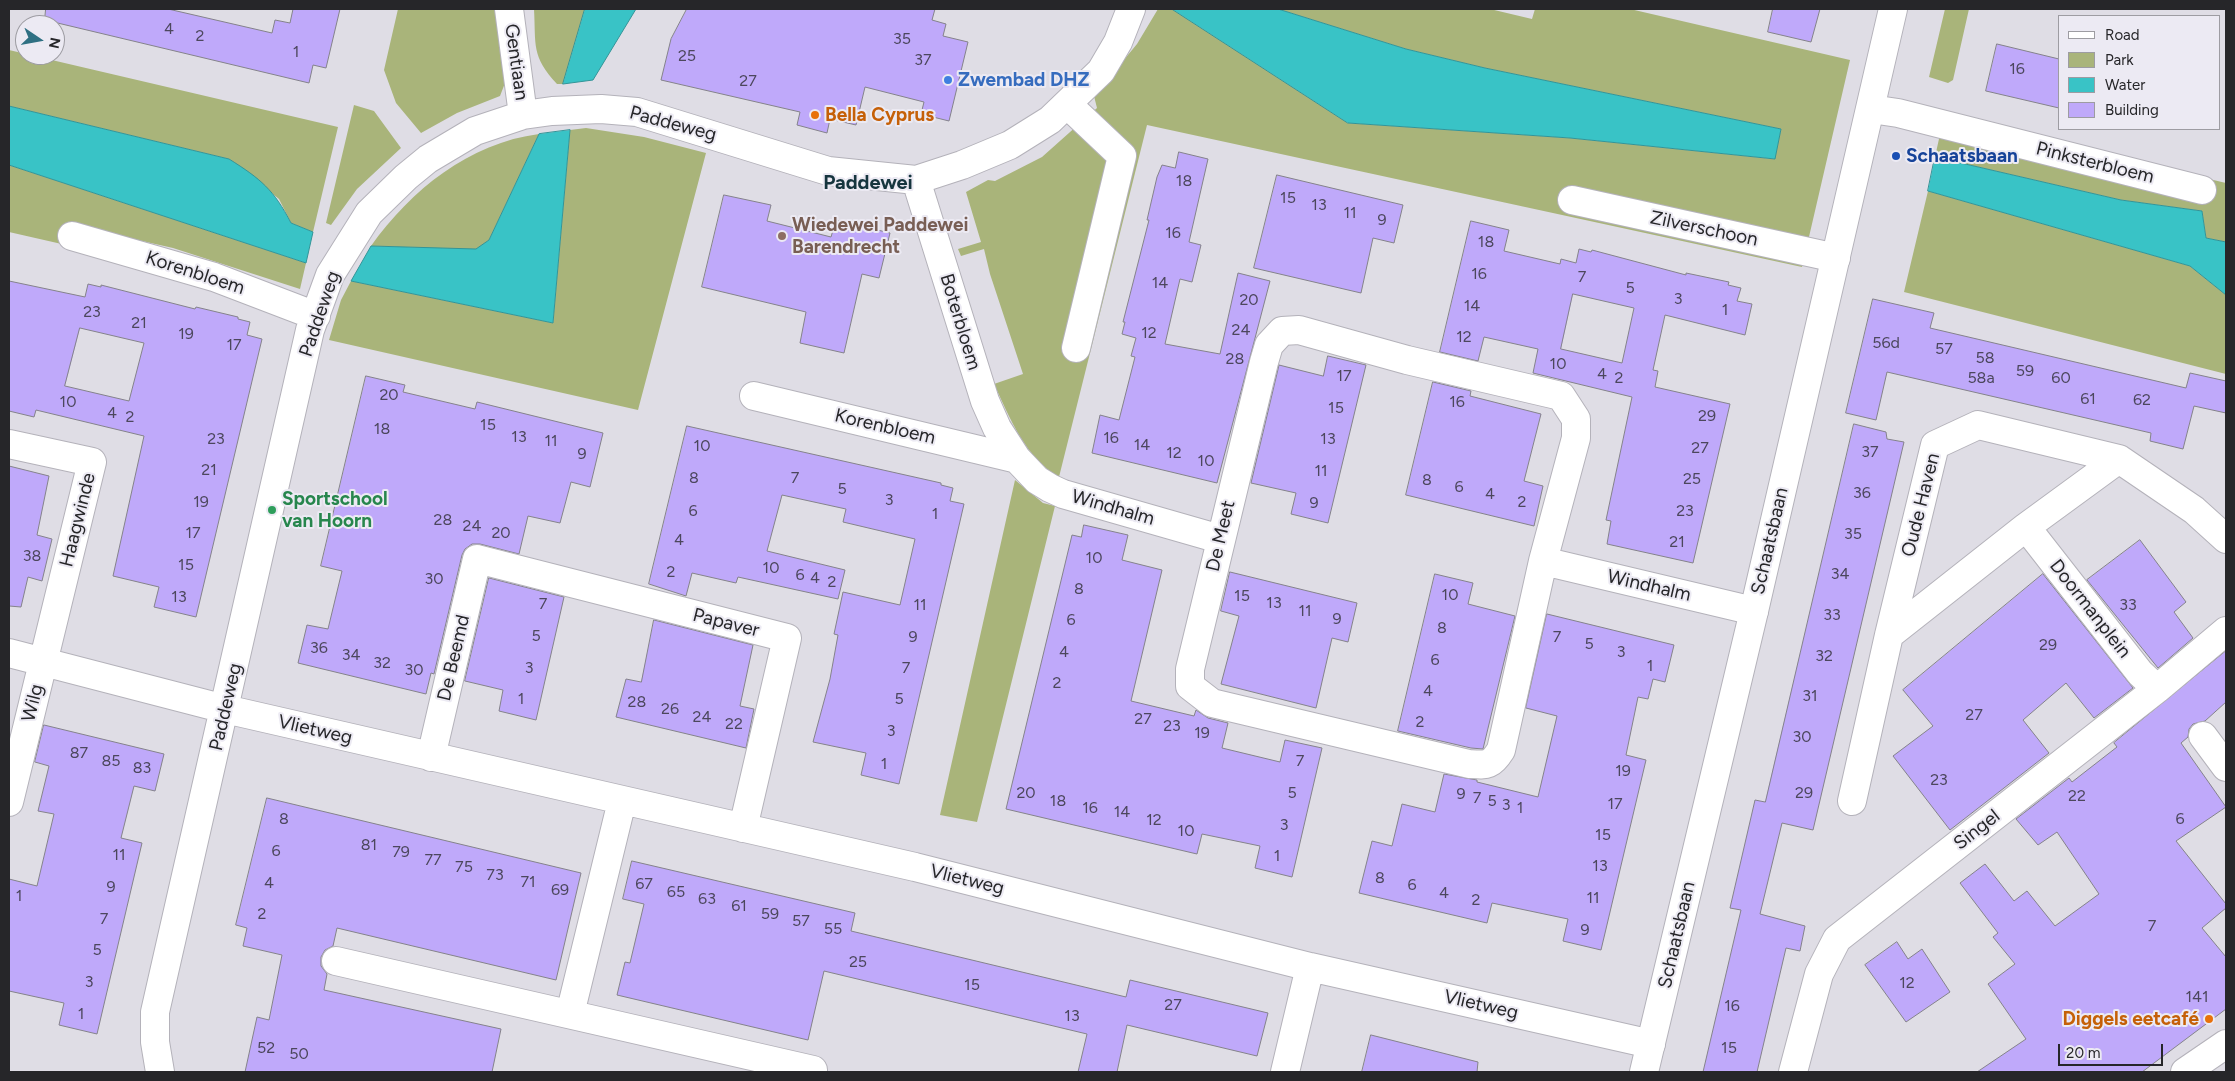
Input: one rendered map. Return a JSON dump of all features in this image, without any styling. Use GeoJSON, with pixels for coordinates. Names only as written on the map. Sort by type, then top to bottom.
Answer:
{"type":"FeatureCollection","features":[{"type":"Feature","properties":{"kind":"street","name":"Gentiaan"},"geometry":{"type":"LineString","coordinates":[[509,9],[524,115]]}},
{"type":"Feature","properties":{"kind":"street","name":"Schaatsbaan"},"geometry":{"type":"LineString","coordinates":[[1644,1072],[1754,611],[1893,9]]}},
{"type":"Feature","properties":{"kind":"street","name":"Paddeweg"},"geometry":{"type":"LineString","coordinates":[[160,1072],[155,1042],[155,1012],[310,330],[330,275],[369,213],[406,177],[428,159],[475,131],[524,115],[552,111],[601,109],[637,112],[828,171],[916,180],[962,165],[1010,145],[1050,120],[1101,71],[1118,42],[1130,12]]}},
{"type":"Feature","properties":{"kind":"street"},"geometry":{"type":"LineString","coordinates":[[1068,104],[1122,156],[1076,348]]}},
{"type":"Feature","properties":{"kind":"street","name":"Pinksterbloem"},"geometry":{"type":"LineString","coordinates":[[1871,109],[1898,113],[2202,190]]}},
{"type":"Feature","properties":{"kind":"street","name":"Boterbloem"},"geometry":{"type":"LineString","coordinates":[[916,180],[985,401],[997,428],[1017,459]]}},
{"type":"Feature","properties":{"kind":"street","name":"Zilverschoon"},"geometry":{"type":"LineString","coordinates":[[1572,200],[1836,258]]}},
{"type":"Feature","properties":{"kind":"street","name":"Korenbloem"},"geometry":{"type":"LineString","coordinates":[[72,236],[214,277],[316,316]]}},
{"type":"Feature","properties":{"kind":"street","name":"De Meet"},"geometry":{"type":"LineString","coordinates":[[1299,330],[1407,360],[1561,396],[1576,419],[1576,438],[1543,562],[1501,750],[1494,761],[1486,764],[1469,764],[1212,703],[1190,686],[1190,669],[1220,539],[1269,345],[1282,332],[1299,330]]}},
{"type":"Feature","properties":{"kind":"street","name":"Korenbloem"},"geometry":{"type":"LineString","coordinates":[[754,396],[1017,459]]}},
{"type":"Feature","properties":{"kind":"street","name":"Oude Haven"},"geometry":{"type":"LineString","coordinates":[[1852,801],[1889,635],[1935,445],[1978,425],[2119,459],[2194,510],[2226,539]]}},
{"type":"Feature","properties":{"kind":"street","name":"Haagwinde"},"geometry":{"type":"LineString","coordinates":[[9,444],[92,462],[44,662]]}},
{"type":"Feature","properties":{"kind":"street","name":"Windhalm"},"geometry":{"type":"LineString","coordinates":[[1017,459],[1038,480],[1063,494],[1220,539]]}},
{"type":"Feature","properties":{"kind":"street"},"geometry":{"type":"LineString","coordinates":[[1889,635],[2026,527],[2119,459]]}},
{"type":"Feature","properties":{"kind":"street","name":"Doormanplein"},"geometry":{"type":"LineString","coordinates":[[2026,527],[2140,673],[2157,689]]}},
{"type":"Feature","properties":{"kind":"street","name":"De Beemd"},"geometry":{"type":"LineString","coordinates":[[431,757],[477,559]]}},
{"type":"Feature","properties":{"kind":"street","name":"Papaver"},"geometry":{"type":"LineString","coordinates":[[477,559],[787,638],[743,828]]}},
{"type":"Feature","properties":{"kind":"street","name":"Windhalm"},"geometry":{"type":"LineString","coordinates":[[1543,562],[1754,611]]}},
{"type":"Feature","properties":{"kind":"street","name":"Singel"},"geometry":{"type":"LineString","coordinates":[[1793,1072],[1819,974],[1838,939],[2157,689],[2226,631]]}},
{"type":"Feature","properties":{"kind":"street","name":"Vlietweg"},"geometry":{"type":"LineString","coordinates":[[9,653],[225,709],[916,867],[1310,967],[1651,1044]]}},
{"type":"Feature","properties":{"kind":"street","name":"Wilg"},"geometry":{"type":"LineString","coordinates":[[9,802],[44,662]]}},
{"type":"Feature","properties":{"kind":"street"},"geometry":{"type":"LineString","coordinates":[[2203,736],[2226,767]]}},
{"type":"Feature","properties":{"kind":"street"},"geometry":{"type":"LineString","coordinates":[[570,1014],[622,801]]}},
{"type":"Feature","properties":{"kind":"street"},"geometry":{"type":"LineString","coordinates":[[336,960],[813,1070]]}},
{"type":"Feature","properties":{"kind":"street"},"geometry":{"type":"LineString","coordinates":[[1285,1072],[1310,967]]}},
{"type":"Feature","properties":{"kind":"street"},"geometry":{"type":"LineString","coordinates":[[2185,1072],[2226,1044]]}},
{"type":"Feature","properties":{"kind":"green space"},"geometry":{"type":"Polygon","coordinates":[[[398,9],[499,9],[505,83],[500,96],[457,113],[421,133],[396,103],[384,70],[398,9]]]}},
{"type":"Feature","properties":{"kind":"green space"},"geometry":{"type":"Polygon","coordinates":[[[534,9],[585,9],[563,84],[557,84],[543,66],[539,57],[535,41],[534,9]]]}},
{"type":"Feature","properties":{"kind":"green space"},"geometry":{"type":"Polygon","coordinates":[[[1158,9],[1172,9],[1348,123],[1570,138],[1774,159],[1781,129],[1485,68],[1406,49],[1278,9],[1490,9],[1532,19],[1535,9],[1630,9],[1850,60],[1802,267],[1147,125],[1059,477],[1047,469],[1028,448],[1013,423],[994,384],[1023,374],[990,274],[984,249],[961,256],[958,249],[981,242],[966,192],[988,180],[995,181],[1042,157],[1097,108],[1094,96],[1137,44],[1158,9]]]}},
{"type":"Feature","properties":{"kind":"green space"},"geometry":{"type":"Polygon","coordinates":[[[1945,9],[1969,9],[1953,80],[1948,83],[1929,77],[1945,9]]]}},
{"type":"Feature","properties":{"kind":"green space"},"geometry":{"type":"Polygon","coordinates":[[[9,50],[15,51],[15,65],[65,65],[65,63],[338,127],[313,232],[291,223],[279,199],[229,159],[9,106],[9,50]]]}},
{"type":"Feature","properties":{"kind":"green space"},"geometry":{"type":"Polygon","coordinates":[[[354,105],[374,111],[401,148],[357,189],[331,225],[326,223],[354,105]]]}},
{"type":"Feature","properties":{"kind":"green space"},"geometry":{"type":"Polygon","coordinates":[[[1944,116],[2226,183],[2226,242],[2206,238],[2202,211],[2121,200],[1935,157],[1944,116]]]}},
{"type":"Feature","properties":{"kind":"green space"},"geometry":{"type":"Polygon","coordinates":[[[586,128],[644,137],[706,153],[638,410],[329,340],[341,300],[351,281],[553,323],[570,130],[586,128]]]}},
{"type":"Feature","properties":{"kind":"green space"},"geometry":{"type":"Polygon","coordinates":[[[539,134],[489,240],[476,250],[371,246],[404,206],[444,172],[489,147],[513,139],[539,134]]]}},
{"type":"Feature","properties":{"kind":"green space"},"geometry":{"type":"Polygon","coordinates":[[[9,165],[306,263],[300,289],[173,248],[71,225],[66,245],[9,232],[9,165]]]}},
{"type":"Feature","properties":{"kind":"green space"},"geometry":{"type":"Polygon","coordinates":[[[1928,191],[2190,266],[2226,295],[2226,374],[1904,292],[1928,191]]]}},
{"type":"Feature","properties":{"kind":"green space"},"geometry":{"type":"Polygon","coordinates":[[[1015,480],[1043,503],[1055,506],[977,822],[940,815],[1015,480]]]}},
{"type":"Feature","properties":{"kind":"water"},"geometry":{"type":"Polygon","coordinates":[[[585,9],[636,9],[593,80],[563,84],[585,9]]]}},
{"type":"Feature","properties":{"kind":"water"},"geometry":{"type":"Polygon","coordinates":[[[1172,9],[1278,9],[1406,49],[1485,68],[1781,129],[1775,159],[1570,138],[1348,123],[1172,9]]]}},
{"type":"Feature","properties":{"kind":"water"},"geometry":{"type":"Polygon","coordinates":[[[9,106],[229,159],[266,186],[279,202],[291,223],[313,232],[306,263],[9,165],[9,106]]]}},
{"type":"Feature","properties":{"kind":"water"},"geometry":{"type":"Polygon","coordinates":[[[570,130],[553,323],[351,281],[371,246],[476,249],[489,240],[539,134],[570,130]]]}},
{"type":"Feature","properties":{"kind":"water"},"geometry":{"type":"Polygon","coordinates":[[[1935,157],[2121,200],[2202,211],[2206,238],[2226,242],[2226,295],[2190,266],[1928,191],[1935,157]]]}},
{"type":"Feature","properties":{"kind":"building"},"geometry":{"type":"Polygon","coordinates":[[[46,9],[168,9],[272,33],[275,20],[290,23],[293,9],[340,9],[326,68],[313,65],[309,83],[65,25],[65,15],[45,15],[46,9]]]}},
{"type":"Feature","properties":{"kind":"building"},"geometry":{"type":"Polygon","coordinates":[[[687,9],[935,9],[932,20],[946,24],[943,36],[968,42],[949,121],[921,114],[924,102],[865,87],[856,125],[830,119],[827,133],[797,125],[800,112],[661,80],[671,39],[687,9]]]}},
{"type":"Feature","properties":{"kind":"building"},"geometry":{"type":"Polygon","coordinates":[[[1773,9],[1820,9],[1811,42],[1768,32],[1773,9]]]}},
{"type":"Feature","properties":{"kind":"building"},"geometry":{"type":"Polygon","coordinates":[[[1997,44],[2058,59],[2058,108],[1986,91],[1997,44]]]}},
{"type":"Feature","properties":{"kind":"building"},"geometry":{"type":"Polygon","coordinates":[[[1179,152],[1208,159],[1189,242],[1201,245],[1192,282],[1180,279],[1165,344],[1220,354],[1238,273],[1270,281],[1217,483],[1092,453],[1100,415],[1119,420],[1135,357],[1131,356],[1136,338],[1122,334],[1125,322],[1123,322],[1149,220],[1147,220],[1157,177],[1162,165],[1175,168],[1179,152]]]}},
{"type":"Feature","properties":{"kind":"building"},"geometry":{"type":"Polygon","coordinates":[[[1277,175],[1403,205],[1394,243],[1373,238],[1361,293],[1254,268],[1277,175]]]}},
{"type":"Feature","properties":{"kind":"building"},"geometry":{"type":"Polygon","coordinates":[[[724,195],[771,205],[767,221],[831,237],[836,220],[890,233],[879,278],[862,274],[844,353],[800,343],[806,312],[702,287],[724,195]]]}},
{"type":"Feature","properties":{"kind":"building"},"geometry":{"type":"Polygon","coordinates":[[[1471,221],[1509,230],[1504,251],[1560,264],[1561,259],[1576,263],[1579,249],[1591,252],[1592,250],[1686,275],[1686,273],[1729,282],[1728,285],[1741,288],[1737,301],[1752,304],[1745,335],[1665,315],[1653,370],[1658,371],[1655,387],[1730,404],[1693,563],[1607,544],[1611,521],[1606,520],[1632,397],[1533,373],[1538,349],[1484,337],[1478,361],[1440,352],[1471,221]],[[1573,294],[1561,349],[1622,363],[1634,308],[1573,294]]]}},
{"type":"Feature","properties":{"kind":"building"},"geometry":{"type":"Polygon","coordinates":[[[9,281],[85,297],[88,284],[101,287],[101,285],[195,309],[196,307],[238,317],[238,319],[250,322],[247,335],[262,339],[196,617],[154,607],[159,587],[113,576],[144,436],[36,410],[34,417],[9,411],[9,281]],[[80,328],[65,386],[129,401],[144,343],[80,328]]]}},
{"type":"Feature","properties":{"kind":"building"},"geometry":{"type":"Polygon","coordinates":[[[1873,299],[1934,313],[1930,328],[2186,388],[2190,373],[2226,381],[2226,413],[2194,406],[2183,449],[2150,441],[2151,433],[1887,372],[1876,420],[1846,413],[1873,299]]]}},
{"type":"Feature","properties":{"kind":"building"},"geometry":{"type":"Polygon","coordinates":[[[1328,356],[1366,365],[1328,523],[1291,514],[1296,493],[1251,483],[1279,365],[1323,376],[1328,356]]]}},
{"type":"Feature","properties":{"kind":"building"},"geometry":{"type":"Polygon","coordinates":[[[366,376],[405,385],[403,392],[475,409],[477,402],[603,433],[590,487],[571,482],[560,523],[528,516],[519,554],[480,544],[472,544],[465,549],[434,674],[431,673],[426,694],[298,663],[307,625],[328,629],[342,571],[321,566],[366,376]]]}},
{"type":"Feature","properties":{"kind":"building"},"geometry":{"type":"Polygon","coordinates":[[[1433,382],[1471,391],[1470,396],[1541,414],[1524,481],[1543,486],[1534,526],[1406,495],[1433,382]]]}},
{"type":"Feature","properties":{"kind":"building"},"geometry":{"type":"Polygon","coordinates":[[[1854,424],[1886,432],[1887,439],[1904,442],[1813,830],[1782,823],[1760,914],[1805,926],[1800,951],[1786,948],[1757,1072],[1703,1072],[1741,910],[1730,908],[1755,800],[1765,802],[1854,424]]]}},
{"type":"Feature","properties":{"kind":"building"},"geometry":{"type":"Polygon","coordinates":[[[687,426],[941,483],[941,485],[953,488],[950,501],[964,504],[899,784],[861,775],[866,753],[813,742],[830,679],[838,635],[834,634],[843,592],[900,605],[915,539],[843,522],[846,509],[782,495],[767,551],[845,570],[838,599],[738,577],[736,583],[692,573],[686,596],[649,584],[687,426]]]}},
{"type":"Feature","properties":{"kind":"building"},"geometry":{"type":"Polygon","coordinates":[[[9,466],[49,476],[37,535],[52,539],[42,581],[28,577],[21,607],[9,606],[9,466]]]}},
{"type":"Feature","properties":{"kind":"building"},"geometry":{"type":"Polygon","coordinates":[[[1084,525],[1128,535],[1122,560],[1162,570],[1131,701],[1194,716],[1196,710],[1208,718],[1228,723],[1222,748],[1280,762],[1285,740],[1322,748],[1292,877],[1255,868],[1260,846],[1202,834],[1197,854],[1006,809],[1072,535],[1081,537],[1084,525]]]}},
{"type":"Feature","properties":{"kind":"building"},"geometry":{"type":"Polygon","coordinates":[[[2140,540],[2186,602],[2174,612],[2193,638],[2158,668],[2087,580],[2140,540]]]}},
{"type":"Feature","properties":{"kind":"building"},"geometry":{"type":"Polygon","coordinates":[[[1230,572],[1357,603],[1348,642],[1332,638],[1316,708],[1221,684],[1239,616],[1221,611],[1230,572]]]}},
{"type":"Feature","properties":{"kind":"building"},"geometry":{"type":"Polygon","coordinates":[[[1435,574],[1473,583],[1468,604],[1515,616],[1483,749],[1471,748],[1398,731],[1435,574]]]}},
{"type":"Feature","properties":{"kind":"building"},"geometry":{"type":"Polygon","coordinates":[[[2043,574],[2133,688],[2094,718],[2066,683],[2023,720],[2049,753],[1950,830],[1893,756],[1933,726],[1903,690],[2043,574]]]}},
{"type":"Feature","properties":{"kind":"building"},"geometry":{"type":"Polygon","coordinates":[[[489,578],[564,597],[536,720],[499,711],[503,690],[465,681],[489,578]]]}},
{"type":"Feature","properties":{"kind":"building"},"geometry":{"type":"Polygon","coordinates":[[[1547,614],[1674,645],[1665,682],[1653,679],[1648,699],[1638,697],[1626,755],[1646,760],[1601,950],[1563,941],[1568,919],[1492,903],[1487,923],[1359,893],[1372,841],[1392,846],[1402,804],[1435,812],[1444,774],[1477,780],[1477,782],[1538,797],[1557,716],[1526,708],[1547,614]]]}},
{"type":"Feature","properties":{"kind":"building"},"geometry":{"type":"Polygon","coordinates":[[[654,620],[753,645],[740,706],[754,709],[746,748],[616,717],[626,679],[641,682],[654,620]]]}},
{"type":"Feature","properties":{"kind":"building"},"geometry":{"type":"Polygon","coordinates":[[[2226,651],[2226,702],[2205,721],[2193,724],[2189,729],[2188,737],[2181,743],[2226,807],[2176,841],[2226,904],[2226,908],[2202,928],[2226,957],[2226,1009],[2142,1072],[1977,1072],[2026,1039],[1988,984],[2015,964],[1993,937],[1998,933],[1960,883],[1985,864],[2014,901],[2027,891],[2055,926],[2099,894],[2057,832],[2038,845],[2016,819],[2069,778],[2072,782],[2117,747],[2114,743],[2226,651]]]}},
{"type":"Feature","properties":{"kind":"building"},"geometry":{"type":"Polygon","coordinates":[[[44,725],[164,754],[155,791],[134,786],[121,838],[142,843],[97,1034],[59,1025],[64,1003],[9,991],[9,879],[37,886],[54,814],[38,811],[49,766],[35,762],[44,725]]]}},
{"type":"Feature","properties":{"kind":"building"},"geometry":{"type":"Polygon","coordinates":[[[267,798],[581,873],[556,980],[337,928],[333,946],[325,950],[321,957],[321,966],[327,974],[324,990],[501,1029],[492,1072],[245,1072],[257,1017],[269,1020],[282,955],[243,946],[247,928],[236,925],[267,798]]]}},
{"type":"Feature","properties":{"kind":"building"},"geometry":{"type":"Polygon","coordinates":[[[632,861],[855,913],[851,931],[1126,997],[1130,980],[1268,1013],[1257,1056],[1127,1025],[1117,1072],[1078,1072],[1087,1034],[824,971],[808,1040],[617,995],[625,962],[630,963],[644,904],[623,899],[632,861]]]}},
{"type":"Feature","properties":{"kind":"building"},"geometry":{"type":"Polygon","coordinates":[[[1897,942],[1908,959],[1922,949],[1950,992],[1906,1022],[1865,965],[1897,942]]]}},
{"type":"Feature","properties":{"kind":"building"},"geometry":{"type":"Polygon","coordinates":[[[1371,1035],[1478,1062],[1477,1072],[1362,1072],[1371,1035]]]}},
{"type":"Feature","properties":{"kind":"place","name":"Zwembad DHZ"},"geometry":{"type":"Point","coordinates":[948,80]}},
{"type":"Feature","properties":{"kind":"place","name":"Bella Cyprus"},"geometry":{"type":"Point","coordinates":[815,115]}},
{"type":"Feature","properties":{"kind":"place","name":"Schaatsbaan"},"geometry":{"type":"Point","coordinates":[1896,156]}},
{"type":"Feature","properties":{"kind":"place","name":"Wiedewei Paddewei Barendrecht"},"geometry":{"type":"Point","coordinates":[782,236]}},
{"type":"Feature","properties":{"kind":"place","name":"Sportschool van Hoorn"},"geometry":{"type":"Point","coordinates":[272,510]}},
{"type":"Feature","properties":{"kind":"place","name":"Diggels eetcafé"},"geometry":{"type":"Point","coordinates":[2209,1019]}},
{"type":"Feature","properties":{"kind":"district","name":"Paddewei"},"geometry":{"type":"Point","coordinates":[868,183]}}]}
